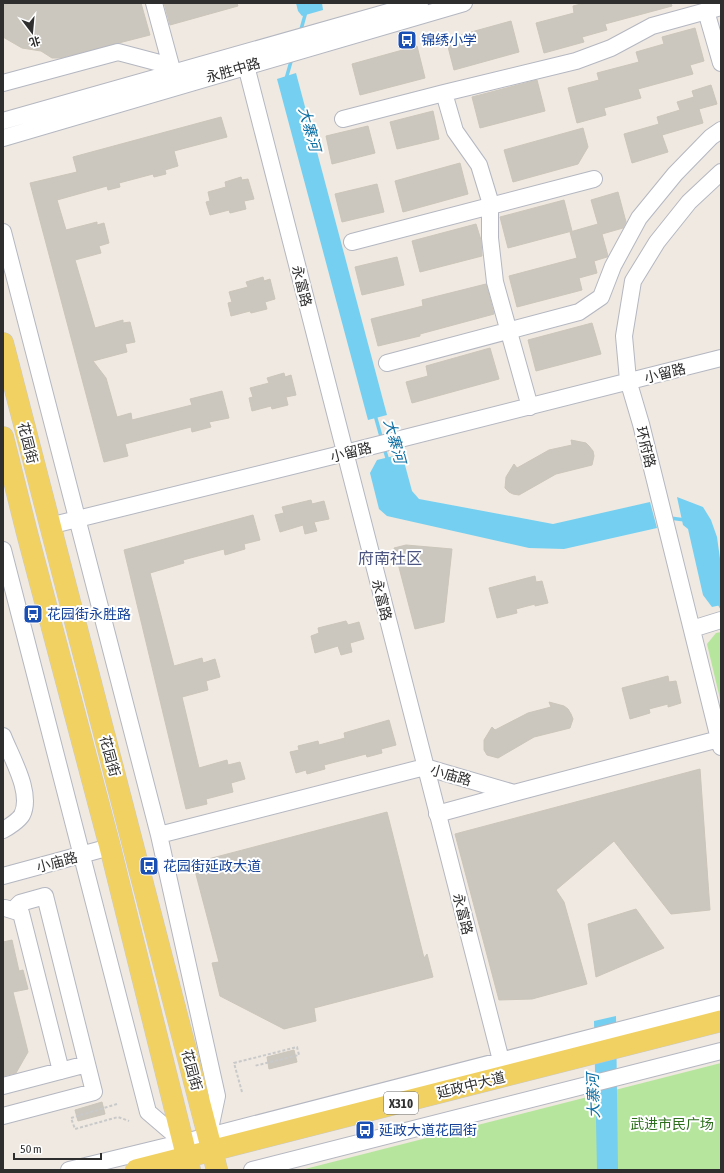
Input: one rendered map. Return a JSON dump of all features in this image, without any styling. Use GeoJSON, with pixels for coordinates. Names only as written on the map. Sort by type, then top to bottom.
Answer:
{"type":"FeatureCollection","features":[{"type":"Feature","properties":{"kind":"main road","name":"花园街"},"geometry":{"type":"LineString","coordinates":[[3,343],[214,1154]]}},
{"type":"Feature","properties":{"kind":"main road","name":"花园街"},"geometry":{"type":"LineString","coordinates":[[3,437],[110,847],[186,1161]]}},
{"type":"Feature","properties":{"kind":"main road","name":"X310"},"geometry":{"type":"LineString","coordinates":[[589,1061],[721,1022]]}},
{"type":"Feature","properties":{"kind":"main road","name":"X310"},"geometry":{"type":"LineString","coordinates":[[623,1052],[721,1032]]}},
{"type":"Feature","properties":{"kind":"main road","name":"延政中大道"},"geometry":{"type":"LineString","coordinates":[[214,1154],[589,1061]]}},
{"type":"Feature","properties":{"kind":"main road","name":"延政中大道"},"geometry":{"type":"LineString","coordinates":[[214,1154],[503,1068],[589,1061]]}},
{"type":"Feature","properties":{"kind":"main road","name":"X310"},"geometry":{"type":"LineString","coordinates":[[136,1170],[186,1161],[214,1154]]}},
{"type":"Feature","properties":{"kind":"street"},"geometry":{"type":"LineString","coordinates":[[154,3],[172,69]]}},
{"type":"Feature","properties":{"kind":"street","name":"永胜中路"},"geometry":{"type":"LineString","coordinates":[[3,138],[245,60],[304,43],[420,3]]}},
{"type":"Feature","properties":{"kind":"street","name":"永胜中路"},"geometry":{"type":"LineString","coordinates":[[304,43],[464,3]]}},
{"type":"Feature","properties":{"kind":"street"},"geometry":{"type":"LineString","coordinates":[[343,119],[576,61],[611,48],[652,26],[714,9],[721,63]]}},
{"type":"Feature","properties":{"kind":"street"},"geometry":{"type":"LineString","coordinates":[[3,83],[118,52],[172,69]]}},
{"type":"Feature","properties":{"kind":"street","name":"永胜中路"},"geometry":{"type":"LineString","coordinates":[[3,121],[172,69],[245,60]]}},
{"type":"Feature","properties":{"kind":"street","name":"永富路"},"geometry":{"type":"LineString","coordinates":[[245,60],[503,1068]]}},
{"type":"Feature","properties":{"kind":"street"},"geometry":{"type":"LineString","coordinates":[[444,93],[455,130],[479,165],[490,201],[490,238],[495,282],[530,407]]}},
{"type":"Feature","properties":{"kind":"street"},"geometry":{"type":"LineString","coordinates":[[387,363],[579,312],[601,297],[613,266],[639,218],[675,174],[711,137],[721,130]]}},
{"type":"Feature","properties":{"kind":"street","name":"环府路"},"geometry":{"type":"LineString","coordinates":[[720,743],[641,424],[629,382],[624,336],[633,281],[657,242],[689,202],[721,172]]}},
{"type":"Feature","properties":{"kind":"street"},"geometry":{"type":"LineString","coordinates":[[352,242],[594,179]]}},
{"type":"Feature","properties":{"kind":"street"},"geometry":{"type":"LineString","coordinates":[[3,232],[158,835],[217,1096],[214,1154]]}},
{"type":"Feature","properties":{"kind":"street","name":"小留路"},"geometry":{"type":"LineString","coordinates":[[50,526],[345,454],[721,358]]}},
{"type":"Feature","properties":{"kind":"street"},"geometry":{"type":"LineString","coordinates":[[3,550],[148,1112],[186,1161]]}},
{"type":"Feature","properties":{"kind":"street"},"geometry":{"type":"LineString","coordinates":[[692,629],[719,621]]}},
{"type":"Feature","properties":{"kind":"street"},"geometry":{"type":"LineString","coordinates":[[3,736],[23,784],[26,802],[21,816],[3,830]]}},
{"type":"Feature","properties":{"kind":"street"},"geometry":{"type":"LineString","coordinates":[[437,814],[514,793],[720,743]]}},
{"type":"Feature","properties":{"kind":"street","name":"小庙路"},"geometry":{"type":"LineString","coordinates":[[158,835],[425,767],[514,793]]}},
{"type":"Feature","properties":{"kind":"street","name":"小庙路"},"geometry":{"type":"LineString","coordinates":[[3,876],[110,847]]}},
{"type":"Feature","properties":{"kind":"street"},"geometry":{"type":"LineString","coordinates":[[3,1116],[94,1092],[45,896],[20,903],[8,909]]}},
{"type":"Feature","properties":{"kind":"street"},"geometry":{"type":"LineString","coordinates":[[8,909],[21,913],[61,1070]]}},
{"type":"Feature","properties":{"kind":"street"},"geometry":{"type":"LineString","coordinates":[[252,1170],[589,1061],[623,1052],[721,1004]]}},
{"type":"Feature","properties":{"kind":"street"},"geometry":{"type":"LineString","coordinates":[[623,1052],[721,1051]]}},
{"type":"Feature","properties":{"kind":"street"},"geometry":{"type":"LineString","coordinates":[[3,1086],[87,1064]]}},
{"type":"Feature","properties":{"kind":"street"},"geometry":{"type":"LineString","coordinates":[[69,1170],[186,1161]]}},
{"type":"Feature","properties":{"kind":"path"},"geometry":{"type":"LineString","coordinates":[[242,1092],[234,1063],[297,1046],[299,1055],[254,1066]]}},
{"type":"Feature","properties":{"kind":"path"},"geometry":{"type":"LineString","coordinates":[[117,1104],[71,1118],[75,1129],[118,1117],[129,1121]]}},
{"type":"Feature","properties":{"kind":"green space"},"geometry":{"type":"Polygon","coordinates":[[[721,632],[721,703],[707,644],[716,633],[721,632]]]}},
{"type":"Feature","properties":{"kind":"green space","name":"武进市民广场"},"geometry":{"type":"Polygon","coordinates":[[[721,1063],[721,1170],[301,1170],[721,1063]]]}},
{"type":"Feature","properties":{"kind":"water"},"geometry":{"type":"Polygon","coordinates":[[[296,3],[322,3],[323,10],[302,16],[298,11],[296,3]]]}},
{"type":"Feature","properties":{"kind":"water"},"geometry":{"type":"Polygon","coordinates":[[[296,73],[387,415],[368,420],[277,79],[296,73]]]}},
{"type":"Feature","properties":{"kind":"water"},"geometry":{"type":"Polygon","coordinates":[[[402,454],[412,491],[419,499],[553,524],[650,502],[657,528],[564,549],[529,548],[387,516],[379,509],[370,473],[377,460],[402,454]]]}},
{"type":"Feature","properties":{"kind":"water"},"geometry":{"type":"Polygon","coordinates":[[[677,497],[703,507],[711,520],[717,537],[721,566],[721,605],[712,607],[703,595],[688,529],[683,525],[677,497]]]}},
{"type":"Feature","properties":{"kind":"water"},"geometry":{"type":"Polygon","coordinates":[[[616,1016],[618,1170],[597,1170],[594,1021],[616,1016]]]}},
{"type":"Feature","properties":{"kind":"building"},"geometry":{"type":"Polygon","coordinates":[[[3,3],[141,3],[150,35],[60,58],[52,58],[41,51],[22,48],[3,37],[3,3]]]}},
{"type":"Feature","properties":{"kind":"building"},"geometry":{"type":"Polygon","coordinates":[[[164,3],[237,3],[238,6],[170,25],[164,3]]]}},
{"type":"Feature","properties":{"kind":"building"},"geometry":{"type":"Polygon","coordinates":[[[585,3],[671,3],[672,6],[605,24],[607,30],[582,37],[584,42],[544,53],[536,23],[574,13],[573,6],[585,3]]]}},
{"type":"Feature","properties":{"kind":"building"},"geometry":{"type":"Polygon","coordinates":[[[511,21],[519,52],[454,70],[446,39],[511,21]]]}},
{"type":"Feature","properties":{"kind":"building"},"geometry":{"type":"Polygon","coordinates":[[[695,28],[704,61],[690,65],[693,74],[638,89],[641,98],[604,108],[606,115],[577,123],[568,88],[599,80],[597,73],[639,62],[636,52],[664,44],[662,37],[695,28]]]}},
{"type":"Feature","properties":{"kind":"building"},"geometry":{"type":"Polygon","coordinates":[[[417,46],[425,78],[360,95],[352,64],[417,46]]]}},
{"type":"Feature","properties":{"kind":"building"},"geometry":{"type":"Polygon","coordinates":[[[537,80],[545,111],[480,128],[472,97],[537,80]]]}},
{"type":"Feature","properties":{"kind":"building"},"geometry":{"type":"Polygon","coordinates":[[[711,85],[717,104],[699,109],[703,123],[662,135],[668,152],[632,163],[624,134],[659,124],[657,117],[680,110],[677,102],[694,97],[692,91],[711,85]]]}},
{"type":"Feature","properties":{"kind":"building"},"geometry":{"type":"Polygon","coordinates":[[[433,111],[439,139],[397,149],[390,122],[433,111]]]}},
{"type":"Feature","properties":{"kind":"building"},"geometry":{"type":"Polygon","coordinates":[[[221,117],[227,137],[174,151],[178,166],[165,170],[166,174],[154,177],[153,174],[119,183],[120,187],[108,190],[107,186],[57,200],[66,230],[97,222],[97,225],[104,223],[109,243],[99,246],[101,253],[75,260],[95,328],[123,320],[123,323],[130,322],[135,342],[125,344],[127,352],[93,361],[106,378],[117,417],[131,413],[132,420],[192,405],[190,399],[222,391],[229,418],[209,422],[211,427],[192,432],[191,427],[125,444],[128,456],[104,462],[30,183],[77,172],[73,157],[221,117]]]}},
{"type":"Feature","properties":{"kind":"building"},"geometry":{"type":"Polygon","coordinates":[[[368,126],[375,153],[332,164],[326,136],[368,126]]]}},
{"type":"Feature","properties":{"kind":"building"},"geometry":{"type":"Polygon","coordinates":[[[583,128],[588,147],[578,164],[513,182],[504,150],[583,128]]]}},
{"type":"Feature","properties":{"kind":"building"},"geometry":{"type":"Polygon","coordinates":[[[460,163],[468,194],[403,212],[395,181],[460,163]]]}},
{"type":"Feature","properties":{"kind":"building"},"geometry":{"type":"Polygon","coordinates":[[[241,177],[242,180],[248,179],[254,199],[244,201],[246,209],[230,213],[229,210],[210,215],[206,202],[210,201],[208,192],[226,187],[225,182],[241,177]]]}},
{"type":"Feature","properties":{"kind":"building"},"geometry":{"type":"Polygon","coordinates":[[[377,184],[384,212],[342,222],[335,194],[377,184]]]}},
{"type":"Feature","properties":{"kind":"building"},"geometry":{"type":"Polygon","coordinates":[[[618,192],[626,222],[623,228],[602,234],[608,256],[594,261],[597,273],[579,278],[582,290],[517,307],[509,276],[577,258],[570,232],[598,224],[591,200],[618,192]]]}},
{"type":"Feature","properties":{"kind":"building"},"geometry":{"type":"Polygon","coordinates":[[[564,200],[572,231],[508,248],[500,217],[564,200]]]}},
{"type":"Feature","properties":{"kind":"building"},"geometry":{"type":"Polygon","coordinates":[[[476,224],[481,240],[482,256],[420,272],[412,241],[476,224]]]}},
{"type":"Feature","properties":{"kind":"building"},"geometry":{"type":"Polygon","coordinates":[[[397,257],[404,285],[362,295],[355,267],[397,257]]]}},
{"type":"Feature","properties":{"kind":"building"},"geometry":{"type":"Polygon","coordinates":[[[263,277],[264,281],[270,279],[275,299],[265,302],[267,309],[251,313],[250,311],[231,316],[228,303],[232,302],[229,292],[248,287],[246,282],[263,277]]]}},
{"type":"Feature","properties":{"kind":"building"},"geometry":{"type":"Polygon","coordinates":[[[486,284],[494,314],[420,334],[420,336],[378,346],[371,319],[423,306],[422,300],[486,284]]]}},
{"type":"Feature","properties":{"kind":"building"},"geometry":{"type":"Polygon","coordinates":[[[592,323],[601,354],[536,371],[528,340],[592,323]]]}},
{"type":"Feature","properties":{"kind":"building"},"geometry":{"type":"Polygon","coordinates":[[[490,348],[499,379],[412,403],[406,382],[428,376],[426,366],[490,348]]]}},
{"type":"Feature","properties":{"kind":"building"},"geometry":{"type":"Polygon","coordinates":[[[284,373],[285,377],[291,375],[296,395],[286,397],[288,405],[272,409],[271,406],[252,411],[249,398],[253,397],[250,388],[269,383],[267,378],[284,373]]]}},
{"type":"Feature","properties":{"kind":"building"},"geometry":{"type":"Polygon","coordinates":[[[571,440],[586,443],[589,446],[593,451],[594,456],[592,465],[556,474],[519,495],[509,492],[505,488],[506,477],[514,464],[517,468],[549,450],[572,445],[571,440]]]}},
{"type":"Feature","properties":{"kind":"building"},"geometry":{"type":"Polygon","coordinates":[[[311,500],[312,504],[324,501],[329,519],[314,522],[317,531],[305,534],[303,525],[280,532],[275,515],[284,513],[282,507],[311,500]]]}},
{"type":"Feature","properties":{"kind":"building"},"geometry":{"type":"Polygon","coordinates":[[[253,515],[260,540],[244,544],[245,549],[225,555],[224,549],[183,560],[184,563],[150,573],[174,666],[202,658],[203,663],[215,659],[220,677],[206,681],[208,690],[182,697],[199,768],[227,760],[228,765],[240,762],[245,779],[231,783],[233,792],[206,799],[207,804],[186,809],[124,550],[253,515]]]}},
{"type":"Feature","properties":{"kind":"building"},"geometry":{"type":"Polygon","coordinates":[[[406,545],[452,549],[444,622],[415,629],[394,548],[406,545]]]}},
{"type":"Feature","properties":{"kind":"building"},"geometry":{"type":"Polygon","coordinates":[[[535,576],[536,582],[542,581],[548,603],[535,606],[535,604],[516,609],[517,613],[497,618],[489,588],[535,576]]]}},
{"type":"Feature","properties":{"kind":"building"},"geometry":{"type":"Polygon","coordinates":[[[346,621],[348,625],[359,622],[364,639],[350,643],[352,652],[341,655],[338,646],[315,653],[311,636],[319,633],[318,628],[346,621]]]}},
{"type":"Feature","properties":{"kind":"building"},"geometry":{"type":"Polygon","coordinates":[[[668,676],[669,682],[676,681],[681,703],[668,707],[668,704],[649,709],[650,713],[630,719],[622,688],[668,676]]]}},
{"type":"Feature","properties":{"kind":"building"},"geometry":{"type":"Polygon","coordinates":[[[549,702],[564,706],[568,709],[573,719],[570,728],[534,737],[498,758],[487,755],[484,750],[484,740],[492,727],[495,730],[528,713],[551,707],[549,702]]]}},
{"type":"Feature","properties":{"kind":"building"},"geometry":{"type":"Polygon","coordinates":[[[389,720],[396,745],[381,749],[382,753],[367,757],[366,754],[324,765],[325,769],[307,774],[306,770],[296,773],[290,752],[299,750],[298,746],[318,741],[319,745],[345,738],[344,733],[389,720]]]}},
{"type":"Feature","properties":{"kind":"building"},"geometry":{"type":"Polygon","coordinates":[[[700,769],[710,910],[671,914],[614,841],[556,890],[564,902],[587,984],[532,999],[499,1000],[455,834],[700,769]]]}},
{"type":"Feature","properties":{"kind":"building"},"geometry":{"type":"Polygon","coordinates":[[[387,812],[424,958],[427,954],[433,977],[314,1008],[316,1021],[284,1029],[220,996],[212,963],[219,962],[193,863],[387,812]]]}},
{"type":"Feature","properties":{"kind":"building"},"geometry":{"type":"Polygon","coordinates":[[[636,909],[664,948],[596,977],[588,924],[636,909]]]}},
{"type":"Feature","properties":{"kind":"building"},"geometry":{"type":"Polygon","coordinates":[[[12,940],[19,971],[23,970],[28,989],[13,992],[28,1052],[16,1073],[3,1076],[3,942],[12,940]]]}},
{"type":"Feature","properties":{"kind":"building"},"geometry":{"type":"Polygon","coordinates":[[[294,1050],[297,1062],[269,1069],[267,1057],[294,1050]]]}},
{"type":"Feature","properties":{"kind":"building"},"geometry":{"type":"Polygon","coordinates":[[[102,1102],[105,1114],[78,1121],[75,1110],[102,1102]]]}},
{"type":"Feature","properties":{"kind":"waterway","name":"大寨河"},"geometry":{"type":"LineString","coordinates":[[300,33],[307,8],[306,3]]}},
{"type":"Feature","properties":{"kind":"waterway","name":"大寨河"},"geometry":{"type":"LineString","coordinates":[[286,79],[292,58]]}},
{"type":"Feature","properties":{"kind":"waterway","name":"大寨河"},"geometry":{"type":"LineString","coordinates":[[375,415],[382,440]]}},
{"type":"Feature","properties":{"kind":"waterway","name":"大寨河"},"geometry":{"type":"LineString","coordinates":[[384,448],[388,461]]}},
{"type":"Feature","properties":{"kind":"waterway","name":"大寨河"},"geometry":{"type":"LineString","coordinates":[[670,518],[685,520]]}},
{"type":"Feature","properties":{"kind":"waterway","name":"大寨河"},"geometry":{"type":"LineString","coordinates":[[718,601],[721,607]]}},
{"type":"Feature","properties":{"kind":"place","name":"锦绣小学"},"geometry":{"type":"Point","coordinates":[407,40]}},
{"type":"Feature","properties":{"kind":"place","name":"花园街永胜路"},"geometry":{"type":"Point","coordinates":[33,614]}},
{"type":"Feature","properties":{"kind":"place","name":"花园街延政大道"},"geometry":{"type":"Point","coordinates":[149,866]}},
{"type":"Feature","properties":{"kind":"place","name":"延政大道花园街"},"geometry":{"type":"Point","coordinates":[365,1130]}},
{"type":"Feature","properties":{"kind":"district","name":"府南社区"},"geometry":{"type":"Point","coordinates":[390,558]}}]}
